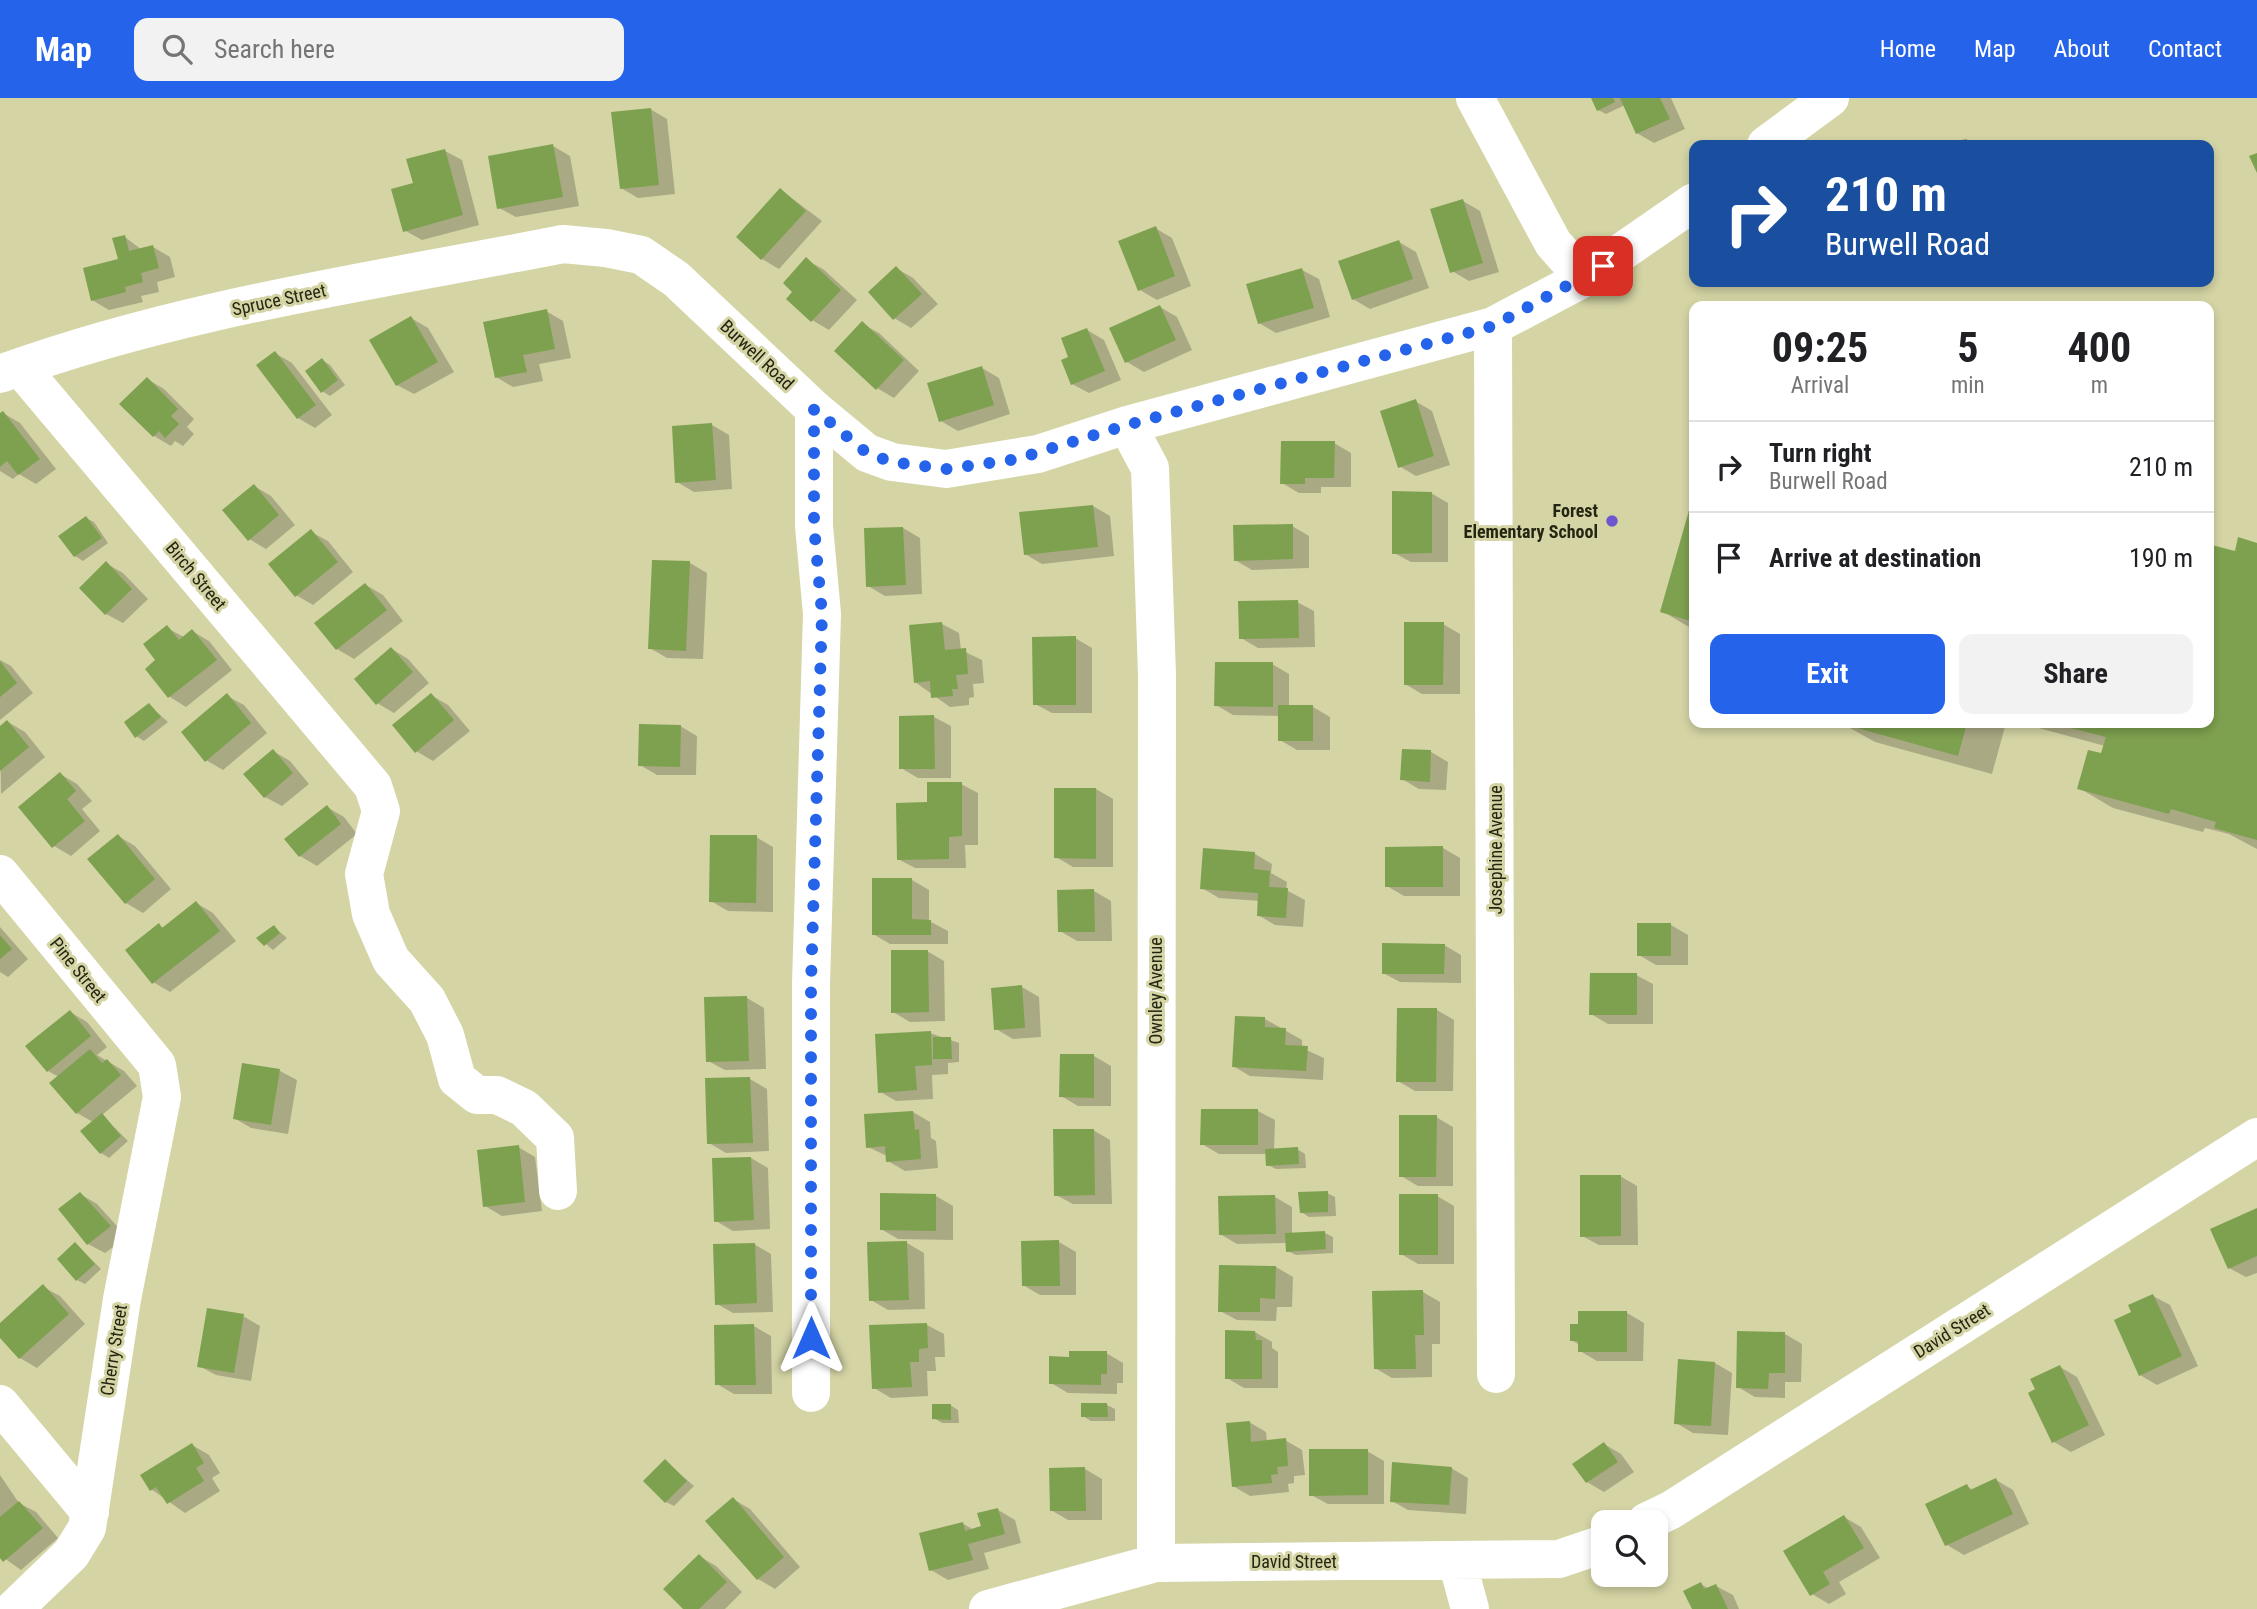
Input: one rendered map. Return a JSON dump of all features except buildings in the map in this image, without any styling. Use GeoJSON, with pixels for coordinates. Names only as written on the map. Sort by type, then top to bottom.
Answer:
{"type":"FeatureCollection","features":[{"type":"Feature","properties":{"kind":"street"},"geometry":{"type":"LineString","coordinates":[[1475,98],[1553,243],[1584,278]]}},
{"type":"Feature","properties":{"kind":"street"},"geometry":{"type":"LineString","coordinates":[[1773,140],[1830,98]]}},
{"type":"Feature","properties":{"kind":"street","name":"Burwell Road"},"geometry":{"type":"LineString","coordinates":[[563,244],[641,255],[676,279],[814,409],[867,453],[924,468],[946,469],[1017,459],[1127,425],[1493,326],[1584,278],[1689,205]]}},
{"type":"Feature","properties":{"kind":"street","name":"Spruce Street"},"geometry":{"type":"LineString","coordinates":[[10,370],[136,332],[272,301],[563,244]]}},
{"type":"Feature","properties":{"kind":"street","name":"Josephine Avenue"},"geometry":{"type":"LineString","coordinates":[[1493,326],[1496,1374]]}},
{"type":"Feature","properties":{"kind":"street","name":"Birch Street"},"geometry":{"type":"LineString","coordinates":[[10,370],[373,786],[381,811],[364,874],[371,914],[391,960],[427,1000],[445,1035],[457,1079],[477,1095],[497,1095],[524,1108],[555,1138],[558,1191]]}},
{"type":"Feature","properties":{"kind":"street"},"geometry":{"type":"LineString","coordinates":[[811,1393],[811,984],[822,614],[814,526],[814,409]]}},
{"type":"Feature","properties":{"kind":"street","name":"Ownley Avenue"},"geometry":{"type":"LineString","coordinates":[[1127,425],[1150,468],[1156,661],[1156,1563]]}},
{"type":"Feature","properties":{"kind":"street","name":"Pine Street"},"geometry":{"type":"LineString","coordinates":[[0,874],[156,1065]]}},
{"type":"Feature","properties":{"kind":"street","name":"Cherry Street"},"geometry":{"type":"LineString","coordinates":[[14,1609],[71,1554],[87,1528],[122,1299],[162,1097],[156,1065]]}},
{"type":"Feature","properties":{"kind":"street","name":"David Street"},"geometry":{"type":"LineString","coordinates":[[1668,1511],[2257,1137]]}},
{"type":"Feature","properties":{"kind":"street"},"geometry":{"type":"LineString","coordinates":[[0,1404],[90,1512]]}},
{"type":"Feature","properties":{"kind":"street","name":"David Street"},"geometry":{"type":"LineString","coordinates":[[988,1609],[1156,1563],[1559,1559],[1591,1548]]}},
{"type":"Feature","properties":{"kind":"street"},"geometry":{"type":"LineString","coordinates":[[1457,1561],[1464,1596],[1470,1609]]}},
{"type":"Feature","properties":{"kind":"place","name":"Forest Elementary School"},"geometry":{"type":"Point","coordinates":[1612,521]}},
{"type":"Feature","properties":{"kind":"route"},"geometry":{"type":"LineString","coordinates":[[811,1338],[811,984],[822,614],[814,526],[814,409],[867,453],[892,462],[946,469],[1017,459],[1127,425],[1493,326],[1603,266]]}}]}
